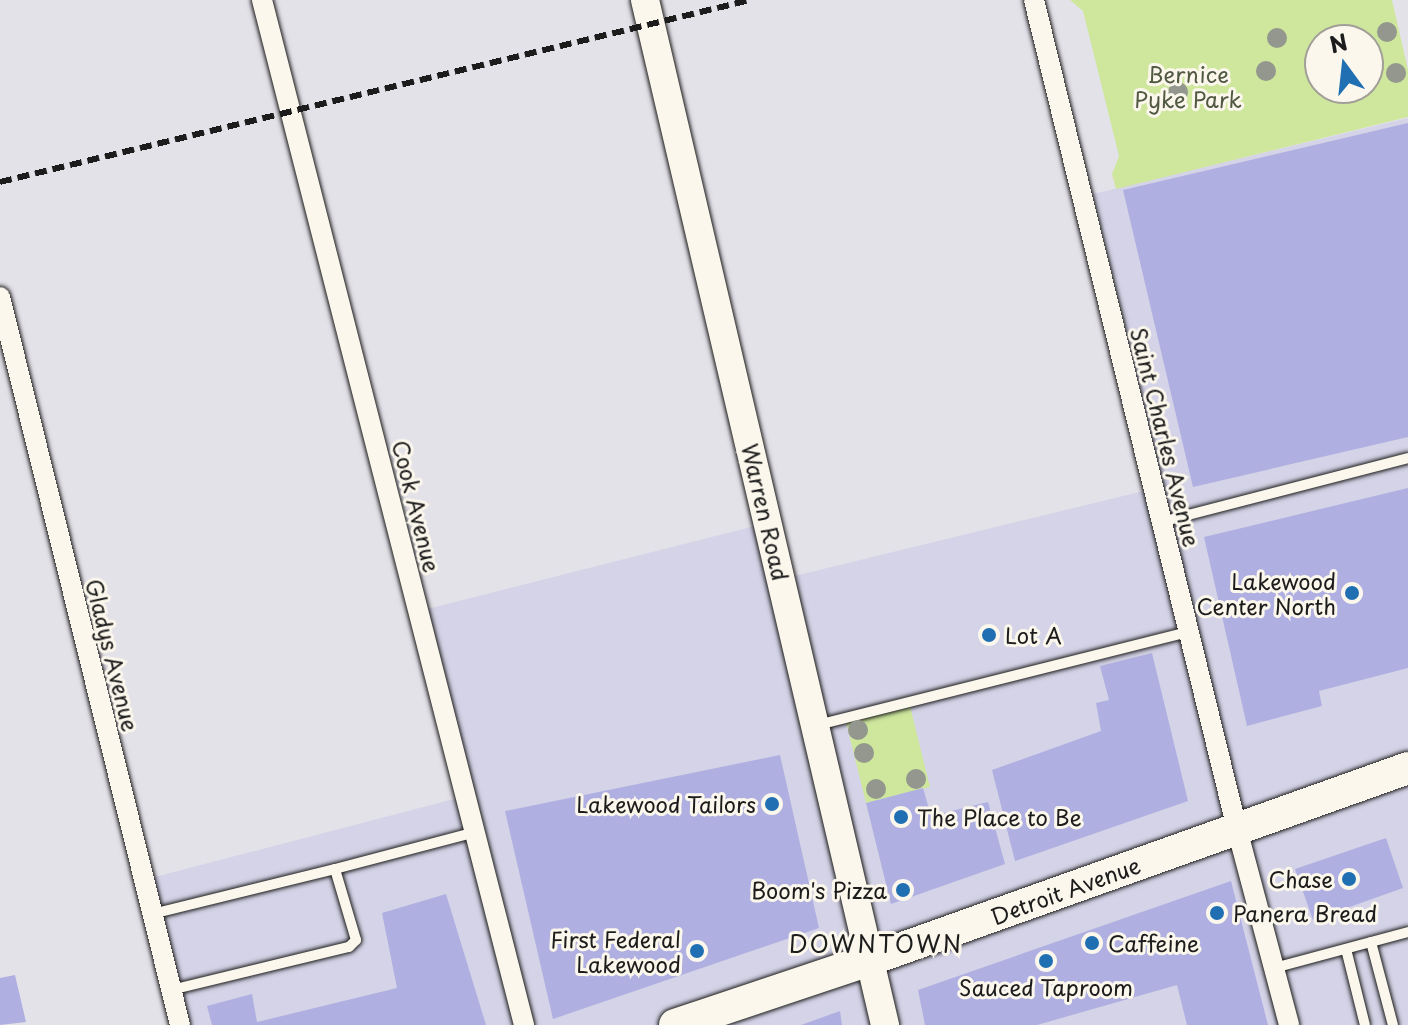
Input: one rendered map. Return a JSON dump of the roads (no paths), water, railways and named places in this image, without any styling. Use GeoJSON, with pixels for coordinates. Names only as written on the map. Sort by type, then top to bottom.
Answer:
{"type":"FeatureCollection","features":[{"type":"Feature","properties":{"kind":"main road","name":"Warren Road"},"geometry":{"type":"LineString","coordinates":[[645,0],[885,1025]]}},
{"type":"Feature","properties":{"kind":"main road","name":"Detroit Avenue"},"geometry":{"type":"LineString","coordinates":[[675,1025],[872,959],[1408,768]]}},
{"type":"Feature","properties":{"kind":"street","name":"Cook Avenue"},"geometry":{"type":"LineString","coordinates":[[262,0],[524,1025]]}},
{"type":"Feature","properties":{"kind":"street","name":"Saint Charles Avenue"},"geometry":{"type":"LineString","coordinates":[[1034,0],[1237,829],[1289,1025]]}},
{"type":"Feature","properties":{"kind":"street","name":"Gladys Avenue"},"geometry":{"type":"LineString","coordinates":[[0,297],[180,1025]]}},
{"type":"Feature","properties":{"kind":"lane"},"geometry":{"type":"LineString","coordinates":[[1161,522],[1408,458]]}},
{"type":"Feature","properties":{"kind":"lane"},"geometry":{"type":"LineString","coordinates":[[817,725],[1189,632]]}},
{"type":"Feature","properties":{"kind":"lane"},"geometry":{"type":"LineString","coordinates":[[152,914],[476,832]]}},
{"type":"Feature","properties":{"kind":"lane"},"geometry":{"type":"LineString","coordinates":[[171,990],[349,947],[356,940],[335,869]]}},
{"type":"Feature","properties":{"kind":"lane"},"geometry":{"type":"LineString","coordinates":[[1274,968],[1408,932]]}},
{"type":"Feature","properties":{"kind":"lane"},"geometry":{"type":"LineString","coordinates":[[1371,942],[1393,1025]]}},
{"type":"Feature","properties":{"kind":"lane"},"geometry":{"type":"LineString","coordinates":[[1346,949],[1365,1025]]}},
{"type":"Feature","properties":{"kind":"railway"},"geometry":{"type":"LineString","coordinates":[[0,182],[750,0]]}},
{"type":"Feature","properties":{"kind":"place","name":"Lakewood Center North"},"geometry":{"type":"Point","coordinates":[1352,593]}},
{"type":"Feature","properties":{"kind":"place","name":"Lot A"},"geometry":{"type":"Point","coordinates":[989,635]}},
{"type":"Feature","properties":{"kind":"place","name":"Lakewood Tailors"},"geometry":{"type":"Point","coordinates":[772,804]}},
{"type":"Feature","properties":{"kind":"place","name":"The Place to Be"},"geometry":{"type":"Point","coordinates":[901,817]}},
{"type":"Feature","properties":{"kind":"place","name":"Chase"},"geometry":{"type":"Point","coordinates":[1349,879]}},
{"type":"Feature","properties":{"kind":"place","name":"Boom's Pizza"},"geometry":{"type":"Point","coordinates":[903,890]}},
{"type":"Feature","properties":{"kind":"place","name":"Panera Bread"},"geometry":{"type":"Point","coordinates":[1217,913]}},
{"type":"Feature","properties":{"kind":"place","name":"Caffeine"},"geometry":{"type":"Point","coordinates":[1092,943]}},
{"type":"Feature","properties":{"kind":"place","name":"First Federal Lakewood"},"geometry":{"type":"Point","coordinates":[697,951]}},
{"type":"Feature","properties":{"kind":"place","name":"Sauced Taproom"},"geometry":{"type":"Point","coordinates":[1046,961]}},
{"type":"Feature","properties":{"kind":"district","name":"DOWNTOWN"},"geometry":{"type":"Point","coordinates":[876,944]}},
{"type":"Feature","properties":{"kind":"park label","name":"Bernice Pyke Park"},"geometry":{"type":"Point","coordinates":[1188,86]}}]}
